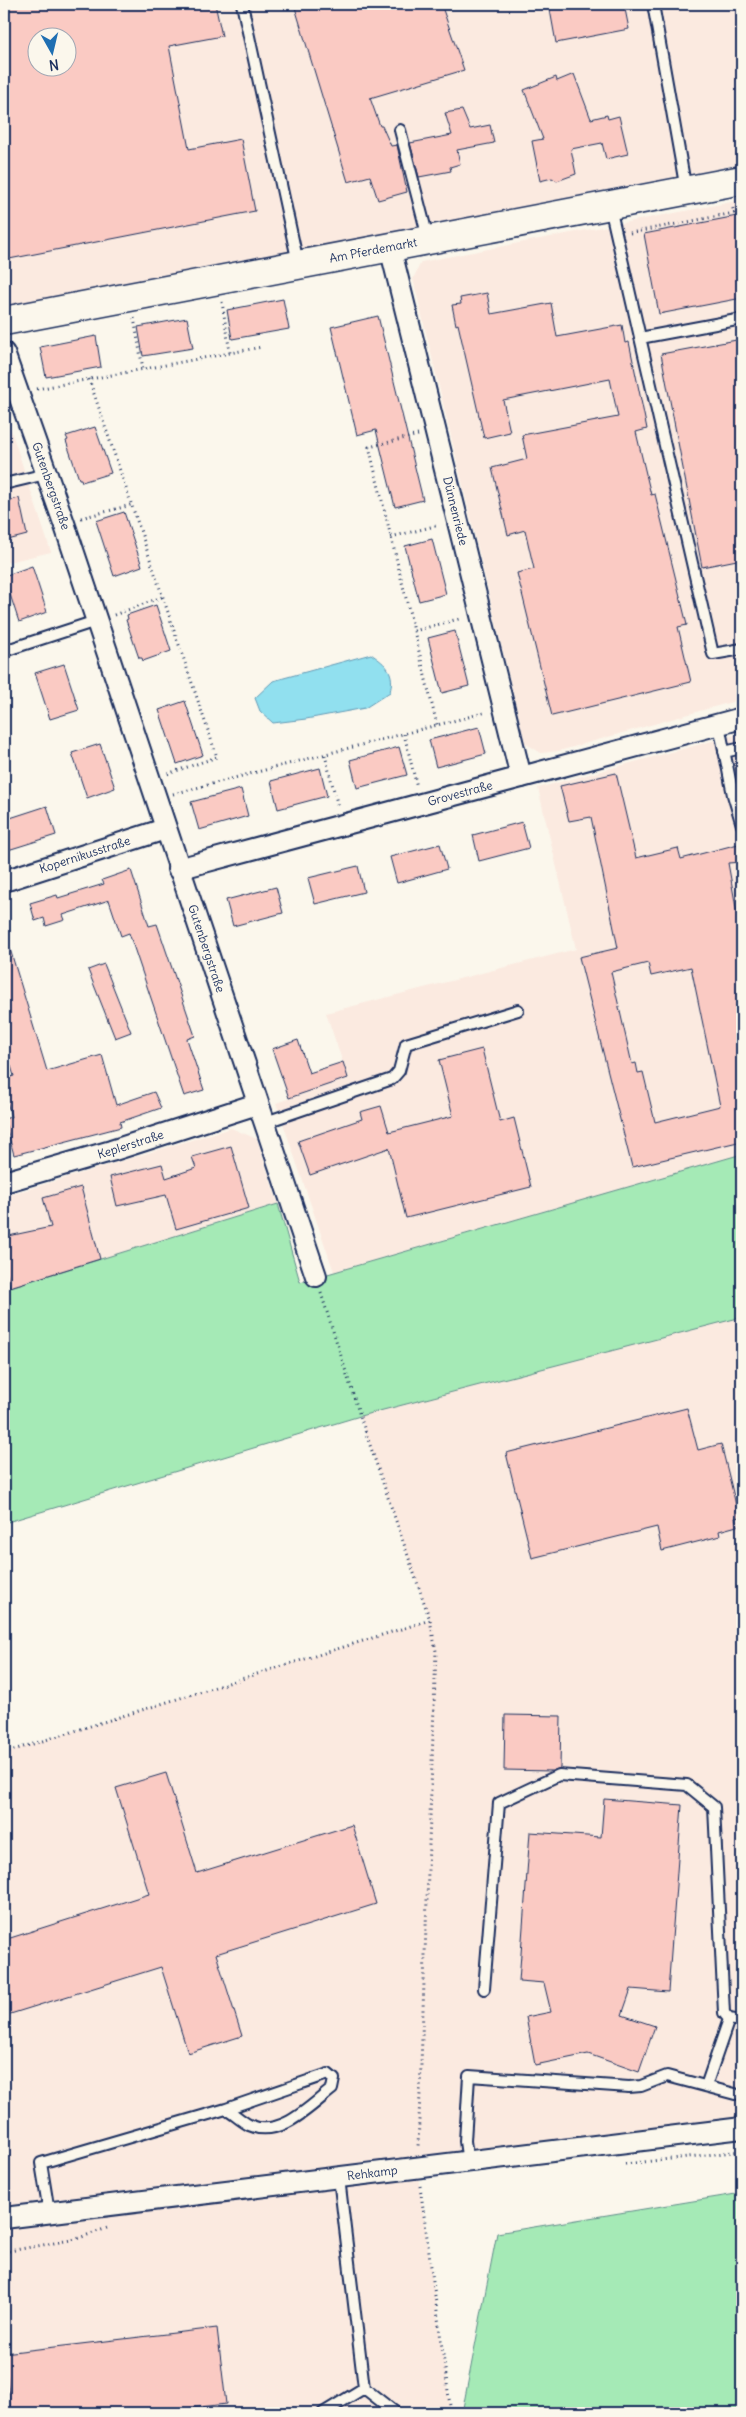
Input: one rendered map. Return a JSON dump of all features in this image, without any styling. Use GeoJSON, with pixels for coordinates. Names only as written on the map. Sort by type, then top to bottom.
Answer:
{"type":"FeatureCollection","features":[{"type":"Feature","properties":{"kind":"street","name":"Am Pferdemarkt"},"geometry":{"type":"LineString","coordinates":[[4,321],[735,181]]}},
{"type":"Feature","properties":{"kind":"street","name":"Dünnenriede"},"geometry":{"type":"LineString","coordinates":[[390,246],[521,777]]}},
{"type":"Feature","properties":{"kind":"street","name":"Gutenbergstraße"},"geometry":{"type":"LineString","coordinates":[[4,353],[64,523],[178,870],[316,1276]]}},
{"type":"Feature","properties":{"kind":"street","name":"Grovestraße"},"geometry":{"type":"LineString","coordinates":[[178,870],[742,718]]}},
{"type":"Feature","properties":{"kind":"street","name":"Kopernikusstraße"},"geometry":{"type":"LineString","coordinates":[[4,881],[165,828]]}},
{"type":"Feature","properties":{"kind":"street","name":"Keplerstraße"},"geometry":{"type":"LineString","coordinates":[[4,1182],[147,1140],[260,1114]]}},
{"type":"Feature","properties":{"kind":"street","name":"Rehkamp"},"geometry":{"type":"LineString","coordinates":[[4,2218],[339,2178],[419,2178],[468,2162],[742,2128]]}},
{"type":"Feature","properties":{"kind":"lane"},"geometry":{"type":"LineString","coordinates":[[242,4],[298,264]]}},
{"type":"Feature","properties":{"kind":"lane"},"geometry":{"type":"LineString","coordinates":[[653,4],[686,190]]}},
{"type":"Feature","properties":{"kind":"lane"},"geometry":{"type":"LineString","coordinates":[[400,130],[428,239]]}},
{"type":"Feature","properties":{"kind":"lane"},"geometry":{"type":"LineString","coordinates":[[610,205],[713,654],[742,649]]}},
{"type":"Feature","properties":{"kind":"lane"},"geometry":{"type":"LineString","coordinates":[[640,338],[742,319]]}},
{"type":"Feature","properties":{"kind":"lane"},"geometry":{"type":"LineString","coordinates":[[4,484],[46,474]]}},
{"type":"Feature","properties":{"kind":"lane"},"geometry":{"type":"LineString","coordinates":[[4,651],[96,621]]}},
{"type":"Feature","properties":{"kind":"lane"},"geometry":{"type":"LineString","coordinates":[[719,725],[742,824]]}},
{"type":"Feature","properties":{"kind":"lane"},"geometry":{"type":"LineString","coordinates":[[724,752],[742,748]]}},
{"type":"Feature","properties":{"kind":"lane"},"geometry":{"type":"LineString","coordinates":[[260,1114],[392,1079],[399,1071],[406,1044],[518,1010]]}},
{"type":"Feature","properties":{"kind":"lane"},"geometry":{"type":"LineString","coordinates":[[484,1989],[499,1803],[558,1775],[688,1785],[714,1807],[724,2013],[729,2019],[742,2020]]}},
{"type":"Feature","properties":{"kind":"lane"},"geometry":{"type":"LineString","coordinates":[[706,2086],[729,2019]]}},
{"type":"Feature","properties":{"kind":"lane"},"geometry":{"type":"LineString","coordinates":[[49,2212],[41,2163],[226,2109],[328,2074],[334,2079],[332,2089],[292,2120],[279,2126],[259,2128],[249,2124],[226,2109]]}},
{"type":"Feature","properties":{"kind":"lane"},"geometry":{"type":"LineString","coordinates":[[468,2162],[465,2141],[469,2076],[629,2087],[641,2086],[667,2076],[735,2094]]}},
{"type":"Feature","properties":{"kind":"lane"},"geometry":{"type":"LineString","coordinates":[[339,2178],[364,2388],[396,2413]]}},
{"type":"Feature","properties":{"kind":"lane"},"geometry":{"type":"LineString","coordinates":[[323,2413],[364,2388]]}},
{"type":"Feature","properties":{"kind":"path"},"geometry":{"type":"LineString","coordinates":[[617,236],[734,213],[735,181]]}},
{"type":"Feature","properties":{"kind":"path"},"geometry":{"type":"LineString","coordinates":[[219,279],[230,353]]}},
{"type":"Feature","properties":{"kind":"path"},"geometry":{"type":"LineString","coordinates":[[130,296],[143,369]]}},
{"type":"Feature","properties":{"kind":"path"},"geometry":{"type":"LineString","coordinates":[[18,392],[262,347]]}},
{"type":"Feature","properties":{"kind":"path"},"geometry":{"type":"LineString","coordinates":[[89,379],[217,757],[148,780]]}},
{"type":"Feature","properties":{"kind":"path"},"geometry":{"type":"LineString","coordinates":[[435,430],[369,447],[437,725]]}},
{"type":"Feature","properties":{"kind":"path"},"geometry":{"type":"LineString","coordinates":[[64,523],[131,505]]}},
{"type":"Feature","properties":{"kind":"path"},"geometry":{"type":"LineString","coordinates":[[391,537],[458,520]]}},
{"type":"Feature","properties":{"kind":"path"},"geometry":{"type":"LineString","coordinates":[[96,621],[162,597]]}},
{"type":"Feature","properties":{"kind":"path"},"geometry":{"type":"LineString","coordinates":[[414,631],[481,613]]}},
{"type":"Feature","properties":{"kind":"path"},"geometry":{"type":"LineString","coordinates":[[155,799],[504,708]]}},
{"type":"Feature","properties":{"kind":"path"},"geometry":{"type":"LineString","coordinates":[[404,734],[421,804]]}},
{"type":"Feature","properties":{"kind":"path"},"geometry":{"type":"LineString","coordinates":[[325,754],[343,825]]}},
{"type":"Feature","properties":{"kind":"path"},"geometry":{"type":"LineString","coordinates":[[316,1276],[360,1416],[430,1620],[436,1651],[419,2178],[451,2413]]}},
{"type":"Feature","properties":{"kind":"path"},"geometry":{"type":"LineString","coordinates":[[4,1753],[430,1620]]}},
{"type":"Feature","properties":{"kind":"path"},"geometry":{"type":"LineString","coordinates":[[615,2165],[742,2151]]}},
{"type":"Feature","properties":{"kind":"path"},"geometry":{"type":"LineString","coordinates":[[419,2178],[430,2187]]}},
{"type":"Feature","properties":{"kind":"path"},"geometry":{"type":"LineString","coordinates":[[410,2189],[419,2178]]}},
{"type":"Feature","properties":{"kind":"path"},"geometry":{"type":"LineString","coordinates":[[4,2252],[76,2239],[118,2226]]}},
{"type":"Feature","properties":{"kind":"shaded area"},"geometry":{"type":"Polygon","coordinates":[[[4,4],[742,4],[742,164],[4,307],[4,4]]]}},
{"type":"Feature","properties":{"kind":"shaded area"},"geometry":{"type":"Polygon","coordinates":[[[742,200],[742,699],[559,751],[541,753],[525,743],[413,279],[421,262],[742,200]]]}},
{"type":"Feature","properties":{"kind":"shaded area"},"geometry":{"type":"Polygon","coordinates":[[[4,409],[51,552],[4,563],[4,409]]]}},
{"type":"Feature","properties":{"kind":"shaded area"},"geometry":{"type":"Polygon","coordinates":[[[742,733],[742,1154],[334,1272],[276,1103],[348,1078],[326,1013],[576,949],[538,788],[742,733]]]}},
{"type":"Feature","properties":{"kind":"shaded area"},"geometry":{"type":"Polygon","coordinates":[[[231,1128],[257,1139],[278,1204],[4,1289],[4,1188],[6,1196],[231,1128]]]}},
{"type":"Feature","properties":{"kind":"shaded area"},"geometry":{"type":"Polygon","coordinates":[[[742,1317],[742,2128],[417,2169],[451,2413],[4,2413],[4,1753],[430,1620],[360,1416],[742,1317]]]}},
{"type":"Feature","properties":{"kind":"green space"},"geometry":{"type":"Polygon","coordinates":[[[742,1154],[742,1317],[360,1416],[4,1523],[4,1289],[278,1204],[300,1282],[742,1154]]]}},
{"type":"Feature","properties":{"kind":"green space"},"geometry":{"type":"Polygon","coordinates":[[[742,2193],[742,2413],[462,2413],[497,2233],[742,2193]]]}},
{"type":"Feature","properties":{"kind":"water"},"geometry":{"type":"Polygon","coordinates":[[[371,654],[388,670],[391,685],[390,692],[365,708],[273,723],[260,711],[255,698],[273,681],[371,654]]]}},
{"type":"Feature","properties":{"kind":"building"},"geometry":{"type":"Polygon","coordinates":[[[4,4],[215,4],[222,36],[169,46],[189,149],[241,139],[255,211],[4,260],[4,4]]]}},
{"type":"Feature","properties":{"kind":"building"},"geometry":{"type":"Polygon","coordinates":[[[294,4],[441,4],[464,70],[370,98],[380,126],[382,126],[391,146],[397,145],[407,192],[378,200],[370,176],[348,182],[294,4]]]}},
{"type":"Feature","properties":{"kind":"building"},"geometry":{"type":"Polygon","coordinates":[[[549,4],[624,4],[629,29],[556,43],[549,4]]]}},
{"type":"Feature","properties":{"kind":"building"},"geometry":{"type":"Polygon","coordinates":[[[574,74],[591,119],[607,115],[608,119],[619,116],[628,154],[606,159],[602,143],[571,149],[576,174],[557,181],[552,178],[540,181],[532,141],[543,139],[524,90],[556,77],[557,81],[574,74]]]}},
{"type":"Feature","properties":{"kind":"building"},"geometry":{"type":"Polygon","coordinates":[[[462,110],[470,129],[490,125],[494,143],[457,150],[460,164],[450,167],[451,171],[419,177],[410,143],[452,135],[445,113],[462,110]]]}},
{"type":"Feature","properties":{"kind":"building"},"geometry":{"type":"Polygon","coordinates":[[[742,215],[742,298],[659,314],[644,234],[742,215]]]}},
{"type":"Feature","properties":{"kind":"building"},"geometry":{"type":"Polygon","coordinates":[[[487,293],[491,314],[551,303],[557,337],[622,325],[625,343],[629,342],[647,429],[636,432],[651,495],[655,494],[687,625],[678,627],[691,682],[552,716],[517,573],[534,569],[525,530],[508,535],[492,468],[527,459],[522,435],[618,417],[610,379],[503,400],[510,432],[484,438],[452,305],[461,304],[460,298],[487,293]]]}},
{"type":"Feature","properties":{"kind":"building"},"geometry":{"type":"Polygon","coordinates":[[[283,299],[289,329],[232,339],[227,310],[283,299]]]}},
{"type":"Feature","properties":{"kind":"building"},"geometry":{"type":"Polygon","coordinates":[[[378,316],[423,500],[395,507],[376,430],[357,435],[331,327],[378,316]]]}},
{"type":"Feature","properties":{"kind":"building"},"geometry":{"type":"Polygon","coordinates":[[[187,318],[193,348],[143,356],[138,327],[187,318]]]}},
{"type":"Feature","properties":{"kind":"building"},"geometry":{"type":"Polygon","coordinates":[[[96,336],[101,367],[46,377],[40,347],[96,336]]]}},
{"type":"Feature","properties":{"kind":"building"},"geometry":{"type":"Polygon","coordinates":[[[742,339],[742,559],[702,567],[661,354],[742,339]]]}},
{"type":"Feature","properties":{"kind":"building"},"geometry":{"type":"Polygon","coordinates":[[[95,427],[111,473],[82,482],[79,479],[66,436],[95,427]]]}},
{"type":"Feature","properties":{"kind":"building"},"geometry":{"type":"Polygon","coordinates":[[[19,498],[27,535],[4,541],[4,502],[19,498]]]}},
{"type":"Feature","properties":{"kind":"building"},"geometry":{"type":"Polygon","coordinates":[[[124,512],[142,566],[114,576],[96,521],[124,512]]]}},
{"type":"Feature","properties":{"kind":"building"},"geometry":{"type":"Polygon","coordinates":[[[432,539],[446,594],[419,601],[405,546],[432,539]]]}},
{"type":"Feature","properties":{"kind":"building"},"geometry":{"type":"Polygon","coordinates":[[[32,566],[47,612],[19,622],[4,576],[32,566]]]}},
{"type":"Feature","properties":{"kind":"building"},"geometry":{"type":"Polygon","coordinates":[[[156,605],[171,651],[143,661],[142,658],[139,658],[126,620],[128,619],[127,615],[156,605]]]}},
{"type":"Feature","properties":{"kind":"building"},"geometry":{"type":"Polygon","coordinates":[[[455,631],[469,686],[442,693],[428,638],[455,631]]]}},
{"type":"Feature","properties":{"kind":"building"},"geometry":{"type":"Polygon","coordinates":[[[64,664],[79,710],[50,719],[35,673],[64,664]]]}},
{"type":"Feature","properties":{"kind":"building"},"geometry":{"type":"Polygon","coordinates":[[[185,701],[203,755],[177,764],[159,710],[185,701]]]}},
{"type":"Feature","properties":{"kind":"building"},"geometry":{"type":"Polygon","coordinates":[[[479,727],[486,754],[436,767],[429,740],[479,727]]]}},
{"type":"Feature","properties":{"kind":"building"},"geometry":{"type":"Polygon","coordinates":[[[100,744],[115,788],[87,798],[72,753],[100,744]]]}},
{"type":"Feature","properties":{"kind":"building"},"geometry":{"type":"Polygon","coordinates":[[[399,747],[407,775],[357,788],[350,760],[399,747]]]}},
{"type":"Feature","properties":{"kind":"building"},"geometry":{"type":"Polygon","coordinates":[[[320,768],[327,796],[278,809],[271,781],[320,768]]]}},
{"type":"Feature","properties":{"kind":"building"},"geometry":{"type":"Polygon","coordinates":[[[616,773],[636,858],[678,848],[681,859],[742,843],[742,862],[728,863],[742,941],[742,1141],[632,1167],[579,957],[618,948],[591,817],[569,821],[560,786],[616,773]],[[648,963],[611,972],[632,1064],[636,1063],[638,1073],[643,1072],[655,1122],[720,1106],[691,967],[651,976],[648,963]]]}},
{"type":"Feature","properties":{"kind":"building"},"geometry":{"type":"Polygon","coordinates":[[[241,789],[248,816],[199,830],[191,802],[241,789]]]}},
{"type":"Feature","properties":{"kind":"building"},"geometry":{"type":"Polygon","coordinates":[[[47,806],[56,835],[8,850],[4,837],[4,820],[47,806]]]}},
{"type":"Feature","properties":{"kind":"building"},"geometry":{"type":"Polygon","coordinates":[[[522,822],[529,848],[479,861],[473,835],[522,822]]]}},
{"type":"Feature","properties":{"kind":"building"},"geometry":{"type":"Polygon","coordinates":[[[440,844],[447,869],[397,883],[390,857],[440,844]]]}},
{"type":"Feature","properties":{"kind":"building"},"geometry":{"type":"Polygon","coordinates":[[[358,866],[364,892],[315,904],[308,878],[358,866]]]}},
{"type":"Feature","properties":{"kind":"building"},"geometry":{"type":"Polygon","coordinates":[[[131,870],[149,926],[157,924],[195,1036],[187,1039],[204,1090],[184,1096],[129,933],[121,936],[109,900],[63,915],[65,920],[46,926],[44,918],[35,921],[30,903],[57,895],[58,898],[104,884],[102,880],[131,870]]]}},
{"type":"Feature","properties":{"kind":"building"},"geometry":{"type":"Polygon","coordinates":[[[276,887],[283,913],[233,926],[226,900],[276,887]]]}},
{"type":"Feature","properties":{"kind":"building"},"geometry":{"type":"Polygon","coordinates":[[[4,939],[7,939],[47,1071],[102,1055],[116,1105],[154,1092],[161,1108],[120,1122],[121,1127],[14,1155],[4,1119],[11,1117],[4,1089],[4,1079],[14,1076],[4,1043],[4,939]]]}},
{"type":"Feature","properties":{"kind":"building"},"geometry":{"type":"Polygon","coordinates":[[[104,964],[131,1032],[115,1038],[88,970],[104,964]]]}},
{"type":"Feature","properties":{"kind":"building"},"geometry":{"type":"Polygon","coordinates":[[[298,1040],[309,1073],[343,1062],[348,1078],[289,1098],[272,1049],[298,1040]]]}},
{"type":"Feature","properties":{"kind":"building"},"geometry":{"type":"Polygon","coordinates":[[[482,1049],[500,1122],[514,1118],[531,1187],[406,1218],[389,1148],[310,1175],[298,1141],[362,1119],[360,1112],[381,1106],[389,1132],[453,1116],[439,1060],[482,1049]]]}},
{"type":"Feature","properties":{"kind":"building"},"geometry":{"type":"Polygon","coordinates":[[[231,1146],[249,1208],[176,1229],[166,1195],[117,1206],[110,1177],[162,1164],[166,1178],[196,1168],[192,1157],[231,1146]]]}},
{"type":"Feature","properties":{"kind":"building"},"geometry":{"type":"Polygon","coordinates":[[[81,1187],[100,1259],[10,1287],[4,1263],[4,1237],[51,1227],[43,1198],[81,1187]]]}},
{"type":"Feature","properties":{"kind":"building"},"geometry":{"type":"Polygon","coordinates":[[[687,1408],[698,1450],[721,1444],[739,1517],[735,1518],[737,1526],[719,1531],[720,1536],[662,1551],[657,1527],[532,1558],[506,1453],[687,1408]]]}},
{"type":"Feature","properties":{"kind":"building"},"geometry":{"type":"Polygon","coordinates":[[[505,1715],[561,1716],[560,1768],[552,1771],[504,1770],[505,1715]]]}},
{"type":"Feature","properties":{"kind":"building"},"geometry":{"type":"Polygon","coordinates":[[[166,1773],[197,1873],[352,1825],[376,1904],[216,1954],[242,2036],[188,2053],[161,1967],[4,2016],[4,1940],[149,1894],[116,1788],[166,1773]]]}},
{"type":"Feature","properties":{"kind":"building"},"geometry":{"type":"Polygon","coordinates":[[[604,1799],[682,1805],[668,1992],[631,1989],[622,2015],[655,2026],[639,2072],[588,2054],[535,2065],[526,2017],[551,2012],[544,1983],[519,1981],[530,1832],[601,1837],[604,1799]]]}},
{"type":"Feature","properties":{"kind":"building"},"geometry":{"type":"Polygon","coordinates":[[[217,2328],[226,2404],[148,2413],[11,2413],[4,2353],[217,2328]]]}}]}
